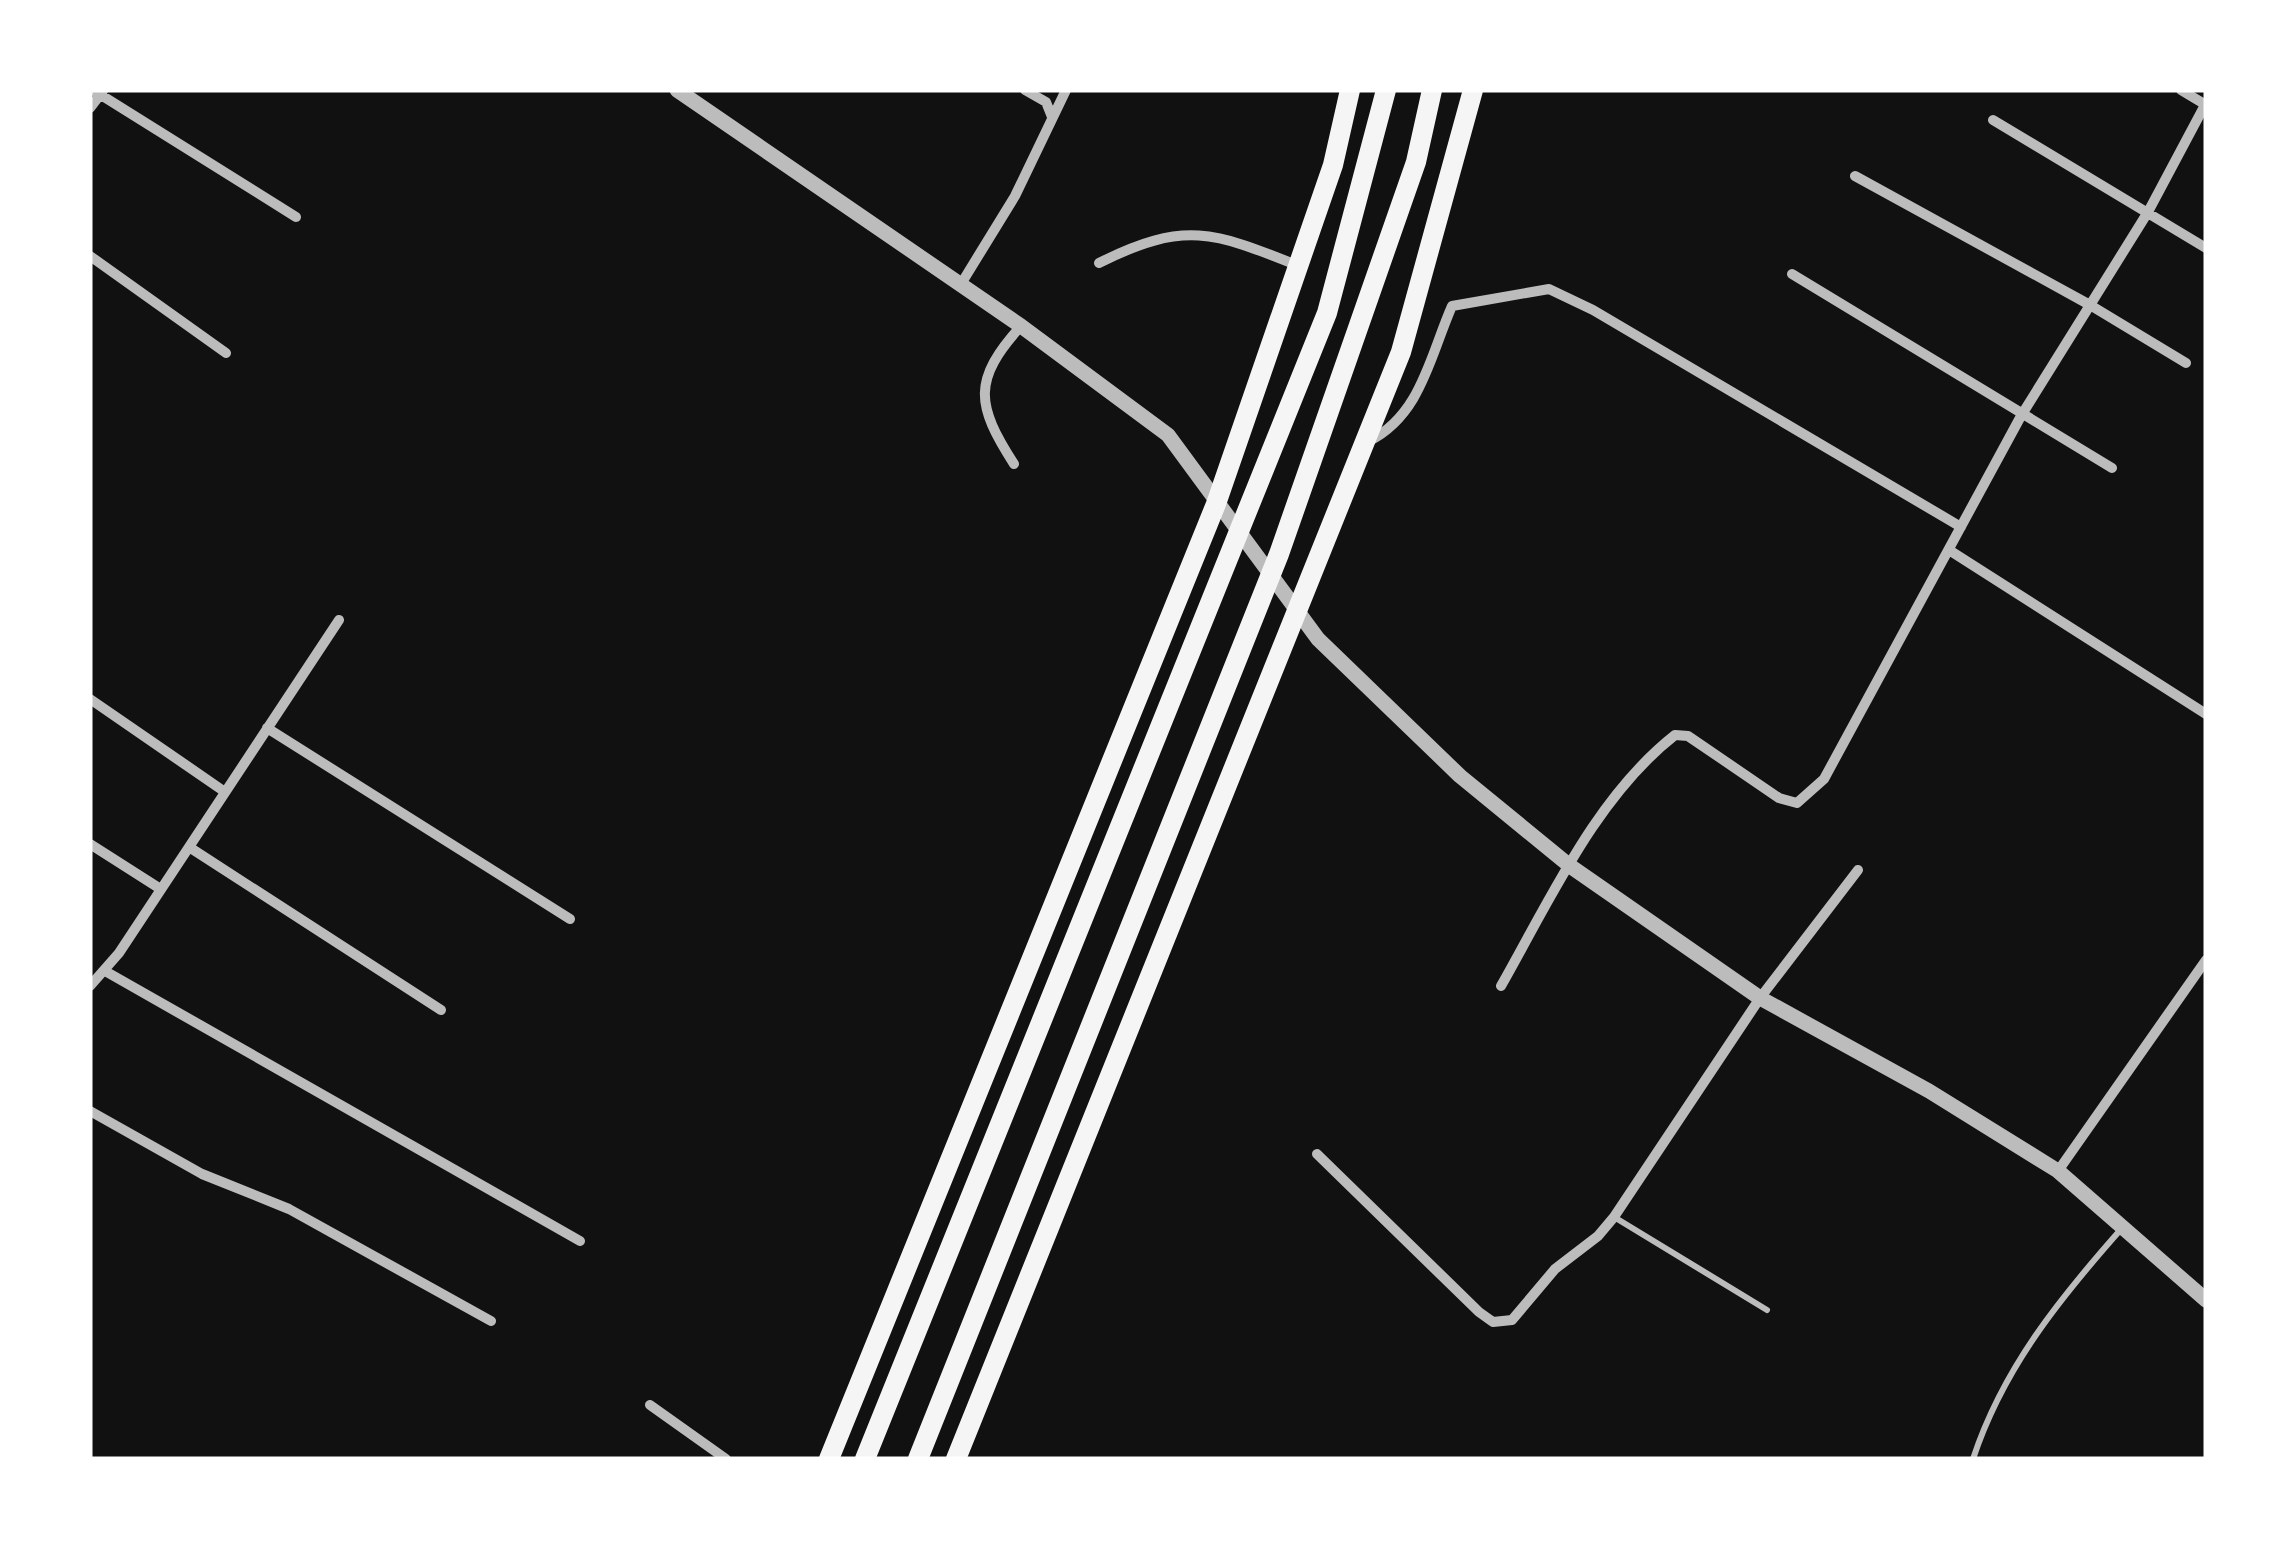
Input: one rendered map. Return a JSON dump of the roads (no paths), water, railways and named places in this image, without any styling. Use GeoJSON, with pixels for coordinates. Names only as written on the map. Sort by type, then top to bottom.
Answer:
{"type":"FeatureCollection","features":[{"type":"Feature","properties":{"kind":"highway"},"geometry":{"type":"LineString","coordinates":[[865,1459],[1327,313],[1386,90]]}},
{"type":"Feature","properties":{"kind":"highway"},"geometry":{"type":"LineString","coordinates":[[918,1459],[1279,554],[1416,162],[1432,90]]}},
{"type":"Feature","properties":{"kind":"highway"},"geometry":{"type":"LineString","coordinates":[[956,1459],[1401,352],[1473,90]]}},
{"type":"Feature","properties":{"kind":"highway"},"geometry":{"type":"LineString","coordinates":[[829,1459],[1216,504],[1334,165],[1349,91]]}},
{"type":"Feature","properties":{"kind":"street"},"geometry":{"type":"LineString","coordinates":[[677,90],[1021,326],[1168,436],[1318,639],[1460,776],[1570,866],[1760,998],[1928,1092],[2058,1171],[2206,1300]]}},
{"type":"Feature","properties":{"kind":"street"},"geometry":{"type":"LineString","coordinates":[[1025,90],[1046,102],[1053,118]]}},
{"type":"Feature","properties":{"kind":"street"},"geometry":{"type":"LineString","coordinates":[[961,284],[1016,196],[1066,90]]}},
{"type":"Feature","properties":{"kind":"street"},"geometry":{"type":"LineString","coordinates":[[1501,986],[1570,866],[1652,753],[1675,735],[1688,736],[1780,798],[1797,803],[1812,794],[1844,745],[2021,416],[2148,212],[2206,104],[2182,90]]}},
{"type":"Feature","properties":{"kind":"street"},"geometry":{"type":"LineString","coordinates":[[90,108],[98,92],[296,217]]}},
{"type":"Feature","properties":{"kind":"street"},"geometry":{"type":"LineString","coordinates":[[1994,120],[2206,248]]}},
{"type":"Feature","properties":{"kind":"street"},"geometry":{"type":"LineString","coordinates":[[1855,176],[2090,305],[2186,364]]}},
{"type":"Feature","properties":{"kind":"street"},"geometry":{"type":"LineString","coordinates":[[1099,263],[1176,233],[1196,232],[1250,246],[1300,266]]}},
{"type":"Feature","properties":{"kind":"street"},"geometry":{"type":"LineString","coordinates":[[90,256],[226,353]]}},
{"type":"Feature","properties":{"kind":"street"},"geometry":{"type":"LineString","coordinates":[[1792,274],[2112,468]]}},
{"type":"Feature","properties":{"kind":"street"},"geometry":{"type":"LineString","coordinates":[[1365,442],[1392,430],[1407,413],[1452,306],[1549,289],[1593,310],[1961,526]]}},
{"type":"Feature","properties":{"kind":"street"},"geometry":{"type":"LineString","coordinates":[[1014,464],[990,427],[984,393],[998,352],[1021,326]]}},
{"type":"Feature","properties":{"kind":"street"},"geometry":{"type":"LineString","coordinates":[[1949,550],[2206,714]]}},
{"type":"Feature","properties":{"kind":"street"},"geometry":{"type":"LineString","coordinates":[[90,986],[106,970],[339,620]]}},
{"type":"Feature","properties":{"kind":"street"},"geometry":{"type":"LineString","coordinates":[[90,699],[225,792]]}},
{"type":"Feature","properties":{"kind":"street"},"geometry":{"type":"LineString","coordinates":[[268,728],[570,919]]}},
{"type":"Feature","properties":{"kind":"street"},"geometry":{"type":"LineString","coordinates":[[90,844],[159,888]]}},
{"type":"Feature","properties":{"kind":"street"},"geometry":{"type":"LineString","coordinates":[[189,847],[441,1010]]}},
{"type":"Feature","properties":{"kind":"street"},"geometry":{"type":"LineString","coordinates":[[1317,1154],[1391,1230],[1493,1322],[1512,1320],[1555,1269],[1598,1236],[1614,1217],[1760,998],[1858,870]]}},
{"type":"Feature","properties":{"kind":"street"},"geometry":{"type":"LineString","coordinates":[[2058,1171],[2206,960]]}},
{"type":"Feature","properties":{"kind":"street"},"geometry":{"type":"LineString","coordinates":[[106,970],[580,1241]]}},
{"type":"Feature","properties":{"kind":"street"},"geometry":{"type":"LineString","coordinates":[[90,1111],[202,1174],[288,1209],[492,1321]]}},
{"type":"Feature","properties":{"kind":"street"},"geometry":{"type":"LineString","coordinates":[[650,1406],[726,1459]]}},
{"type":"Feature","properties":{"kind":"lane"},"geometry":{"type":"LineString","coordinates":[[1614,1217],[1767,1310]]}},
{"type":"Feature","properties":{"kind":"lane"},"geometry":{"type":"LineString","coordinates":[[1972,1459],[2016,1362],[2057,1301],[2124,1226]]}}]}
